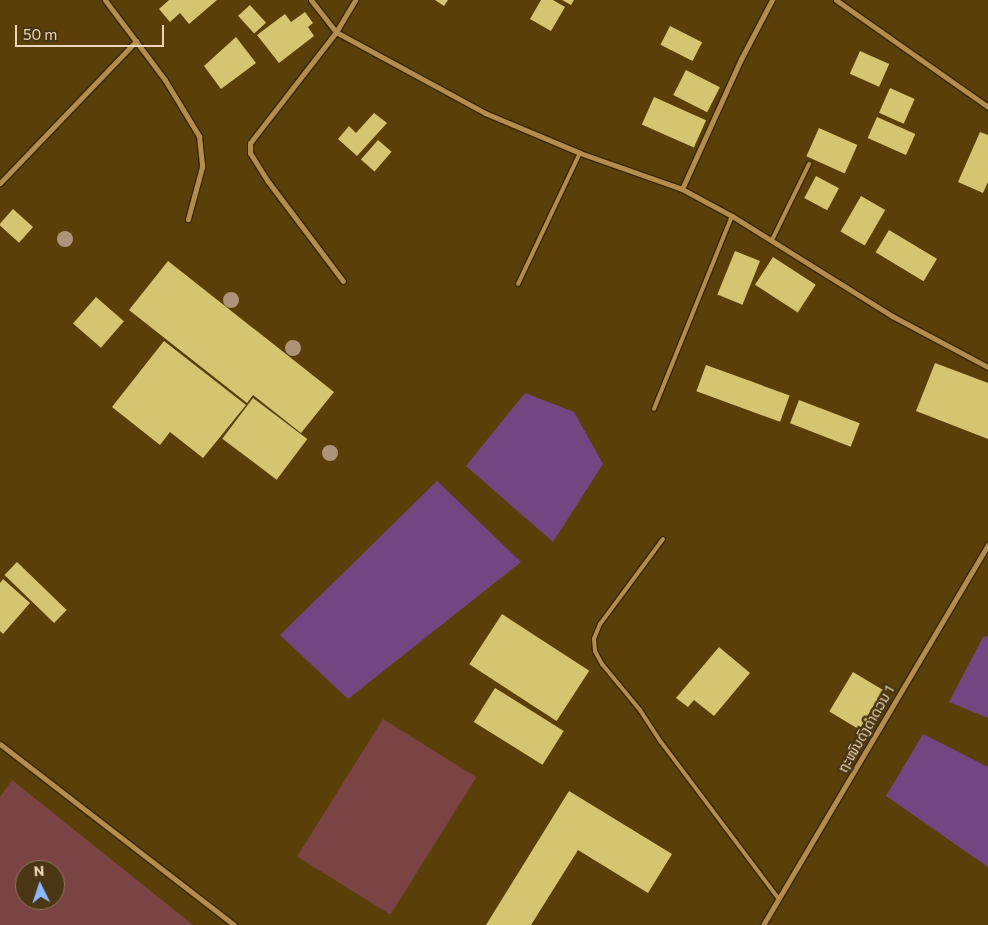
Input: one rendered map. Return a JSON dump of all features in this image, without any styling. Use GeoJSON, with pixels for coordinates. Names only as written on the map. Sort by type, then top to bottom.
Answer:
{"type":"FeatureCollection","features":[{"type":"Feature","properties":{"kind":"street"},"geometry":{"type":"LineString","coordinates":[[105,0],[165,80],[199,136],[202,167],[188,219]]}},
{"type":"Feature","properties":{"kind":"street"},"geometry":{"type":"LineString","coordinates":[[311,0],[336,32],[485,113],[580,153],[682,190],[732,216],[892,316],[988,367]]}},
{"type":"Feature","properties":{"kind":"street"},"geometry":{"type":"LineString","coordinates":[[344,281],[267,180],[250,153],[250,143],[257,130],[336,32],[355,0]]}},
{"type":"Feature","properties":{"kind":"street"},"geometry":{"type":"LineString","coordinates":[[682,190],[741,58],[772,0]]}},
{"type":"Feature","properties":{"kind":"street"},"geometry":{"type":"LineString","coordinates":[[836,0],[988,107]]}},
{"type":"Feature","properties":{"kind":"street"},"geometry":{"type":"LineString","coordinates":[[0,183],[136,41]]}},
{"type":"Feature","properties":{"kind":"street","name":"ຖະໜົນດົງດຳດວນ 1"},"geometry":{"type":"LineString","coordinates":[[764,925],[988,544]]}},
{"type":"Feature","properties":{"kind":"street"},"geometry":{"type":"LineString","coordinates":[[0,744],[234,925]]}},
{"type":"Feature","properties":{"kind":"lane"},"geometry":{"type":"LineString","coordinates":[[518,284],[580,153]]}},
{"type":"Feature","properties":{"kind":"lane"},"geometry":{"type":"LineString","coordinates":[[772,240],[809,164]]}},
{"type":"Feature","properties":{"kind":"lane"},"geometry":{"type":"LineString","coordinates":[[654,409],[732,216]]}},
{"type":"Feature","properties":{"kind":"lane"},"geometry":{"type":"LineString","coordinates":[[664,539],[600,624],[594,639],[595,651],[602,664],[640,710],[661,742],[779,899]]}},
{"type":"Feature","properties":{"kind":"shaded area"},"geometry":{"type":"Polygon","coordinates":[[[525,393],[574,412],[603,464],[553,542],[466,466],[525,393]]]}},
{"type":"Feature","properties":{"kind":"shaded area"},"geometry":{"type":"Polygon","coordinates":[[[437,481],[521,562],[348,699],[280,635],[437,481]]]}},
{"type":"Feature","properties":{"kind":"shaded area"},"geometry":{"type":"Polygon","coordinates":[[[988,636],[988,718],[949,702],[983,637],[988,636]]]}},
{"type":"Feature","properties":{"kind":"shaded area"},"geometry":{"type":"Polygon","coordinates":[[[383,719],[476,777],[390,915],[297,856],[383,719]]]}},
{"type":"Feature","properties":{"kind":"shaded area"},"geometry":{"type":"Polygon","coordinates":[[[923,734],[988,767],[988,867],[886,796],[923,734]]]}},
{"type":"Feature","properties":{"kind":"shaded area"},"geometry":{"type":"Polygon","coordinates":[[[12,780],[193,925],[0,925],[0,797],[12,780]]]}},
{"type":"Feature","properties":{"kind":"building"},"geometry":{"type":"Polygon","coordinates":[[[169,0],[217,0],[189,24],[180,13],[170,22],[159,9],[169,0]]]}},
{"type":"Feature","properties":{"kind":"building"},"geometry":{"type":"Polygon","coordinates":[[[435,0],[448,0],[444,6],[435,0]]]}},
{"type":"Feature","properties":{"kind":"building"},"geometry":{"type":"Polygon","coordinates":[[[541,0],[553,0],[565,7],[551,31],[530,19],[541,0]]]}},
{"type":"Feature","properties":{"kind":"building"},"geometry":{"type":"Polygon","coordinates":[[[562,0],[574,0],[571,5],[562,0]]]}},
{"type":"Feature","properties":{"kind":"building"},"geometry":{"type":"Polygon","coordinates":[[[250,5],[266,23],[254,34],[238,16],[250,5]]]}},
{"type":"Feature","properties":{"kind":"building"},"geometry":{"type":"Polygon","coordinates":[[[305,12],[313,23],[308,27],[314,36],[279,63],[257,35],[285,14],[291,22],[305,12]]]}},
{"type":"Feature","properties":{"kind":"building"},"geometry":{"type":"Polygon","coordinates":[[[670,26],[702,42],[693,61],[660,45],[670,26]]]}},
{"type":"Feature","properties":{"kind":"building"},"geometry":{"type":"Polygon","coordinates":[[[236,37],[256,63],[221,89],[204,66],[236,37]]]}},
{"type":"Feature","properties":{"kind":"building"},"geometry":{"type":"Polygon","coordinates":[[[860,51],[889,64],[879,87],[850,74],[860,51]]]}},
{"type":"Feature","properties":{"kind":"building"},"geometry":{"type":"Polygon","coordinates":[[[686,70],[720,87],[707,112],[673,95],[686,70]]]}},
{"type":"Feature","properties":{"kind":"building"},"geometry":{"type":"Polygon","coordinates":[[[890,88],[915,99],[904,124],[879,113],[890,88]]]}},
{"type":"Feature","properties":{"kind":"building"},"geometry":{"type":"Polygon","coordinates":[[[654,97],[706,120],[694,148],[642,124],[654,97]]]}},
{"type":"Feature","properties":{"kind":"building"},"geometry":{"type":"Polygon","coordinates":[[[374,113],[387,123],[357,156],[338,139],[349,126],[356,133],[374,113]]]}},
{"type":"Feature","properties":{"kind":"building"},"geometry":{"type":"Polygon","coordinates":[[[877,117],[915,134],[906,155],[868,138],[877,117]]]}},
{"type":"Feature","properties":{"kind":"building"},"geometry":{"type":"Polygon","coordinates":[[[819,128],[857,145],[845,173],[806,156],[819,128]]]}},
{"type":"Feature","properties":{"kind":"building"},"geometry":{"type":"Polygon","coordinates":[[[980,132],[988,135],[988,182],[983,193],[958,182],[980,132]]]}},
{"type":"Feature","properties":{"kind":"building"},"geometry":{"type":"Polygon","coordinates":[[[378,140],[392,152],[375,171],[361,160],[378,140]]]}},
{"type":"Feature","properties":{"kind":"building"},"geometry":{"type":"Polygon","coordinates":[[[816,176],[839,188],[827,210],[804,198],[816,176]]]}},
{"type":"Feature","properties":{"kind":"building"},"geometry":{"type":"Polygon","coordinates":[[[861,196],[885,210],[865,246],[840,232],[861,196]]]}},
{"type":"Feature","properties":{"kind":"building"},"geometry":{"type":"Polygon","coordinates":[[[13,209],[33,227],[19,243],[0,226],[13,209]]]}},
{"type":"Feature","properties":{"kind":"building"},"geometry":{"type":"Polygon","coordinates":[[[889,230],[937,259],[924,281],[876,252],[889,230]]]}},
{"type":"Feature","properties":{"kind":"building"},"geometry":{"type":"Polygon","coordinates":[[[735,251],[760,261],[742,305],[717,295],[735,251]]]}},
{"type":"Feature","properties":{"kind":"building"},"geometry":{"type":"Polygon","coordinates":[[[773,257],[816,285],[798,312],[755,285],[773,257]]]}},
{"type":"Feature","properties":{"kind":"building"},"geometry":{"type":"Polygon","coordinates":[[[168,261],[334,392],[301,433],[253,395],[247,403],[129,310],[168,261]]]}},
{"type":"Feature","properties":{"kind":"building"},"geometry":{"type":"Polygon","coordinates":[[[96,297],[124,321],[101,348],[73,323],[96,297]]]}},
{"type":"Feature","properties":{"kind":"building"},"geometry":{"type":"Polygon","coordinates":[[[164,341],[246,405],[203,458],[170,432],[160,445],[112,407],[164,341]]]}},
{"type":"Feature","properties":{"kind":"building"},"geometry":{"type":"Polygon","coordinates":[[[935,363],[988,383],[988,439],[916,411],[935,363]]]}},
{"type":"Feature","properties":{"kind":"building"},"geometry":{"type":"Polygon","coordinates":[[[706,365],[790,395],[780,422],[696,391],[706,365]]]}},
{"type":"Feature","properties":{"kind":"building"},"geometry":{"type":"Polygon","coordinates":[[[253,398],[307,439],[277,480],[222,439],[253,398]]]}},
{"type":"Feature","properties":{"kind":"building"},"geometry":{"type":"Polygon","coordinates":[[[799,400],[860,423],[851,447],[790,423],[799,400]]]}},
{"type":"Feature","properties":{"kind":"building"},"geometry":{"type":"Polygon","coordinates":[[[17,562],[67,610],[54,623],[4,575],[17,562]]]}},
{"type":"Feature","properties":{"kind":"building"},"geometry":{"type":"Polygon","coordinates":[[[3,579],[30,603],[3,634],[0,631],[0,583],[3,579]]]}},
{"type":"Feature","properties":{"kind":"building"},"geometry":{"type":"Polygon","coordinates":[[[502,614],[589,671],[557,721],[469,664],[502,614]]]}},
{"type":"Feature","properties":{"kind":"building"},"geometry":{"type":"Polygon","coordinates":[[[719,647],[750,673],[714,716],[694,700],[688,707],[676,698],[719,647]]]}},
{"type":"Feature","properties":{"kind":"building"},"geometry":{"type":"Polygon","coordinates":[[[853,672],[883,690],[859,729],[829,711],[853,672]]]}},
{"type":"Feature","properties":{"kind":"building"},"geometry":{"type":"Polygon","coordinates":[[[495,688],[564,731],[542,765],[474,722],[495,688]]]}},
{"type":"Feature","properties":{"kind":"building"},"geometry":{"type":"Polygon","coordinates":[[[569,791],[672,854],[648,893],[578,850],[531,925],[486,925],[569,791]]]}}]}
